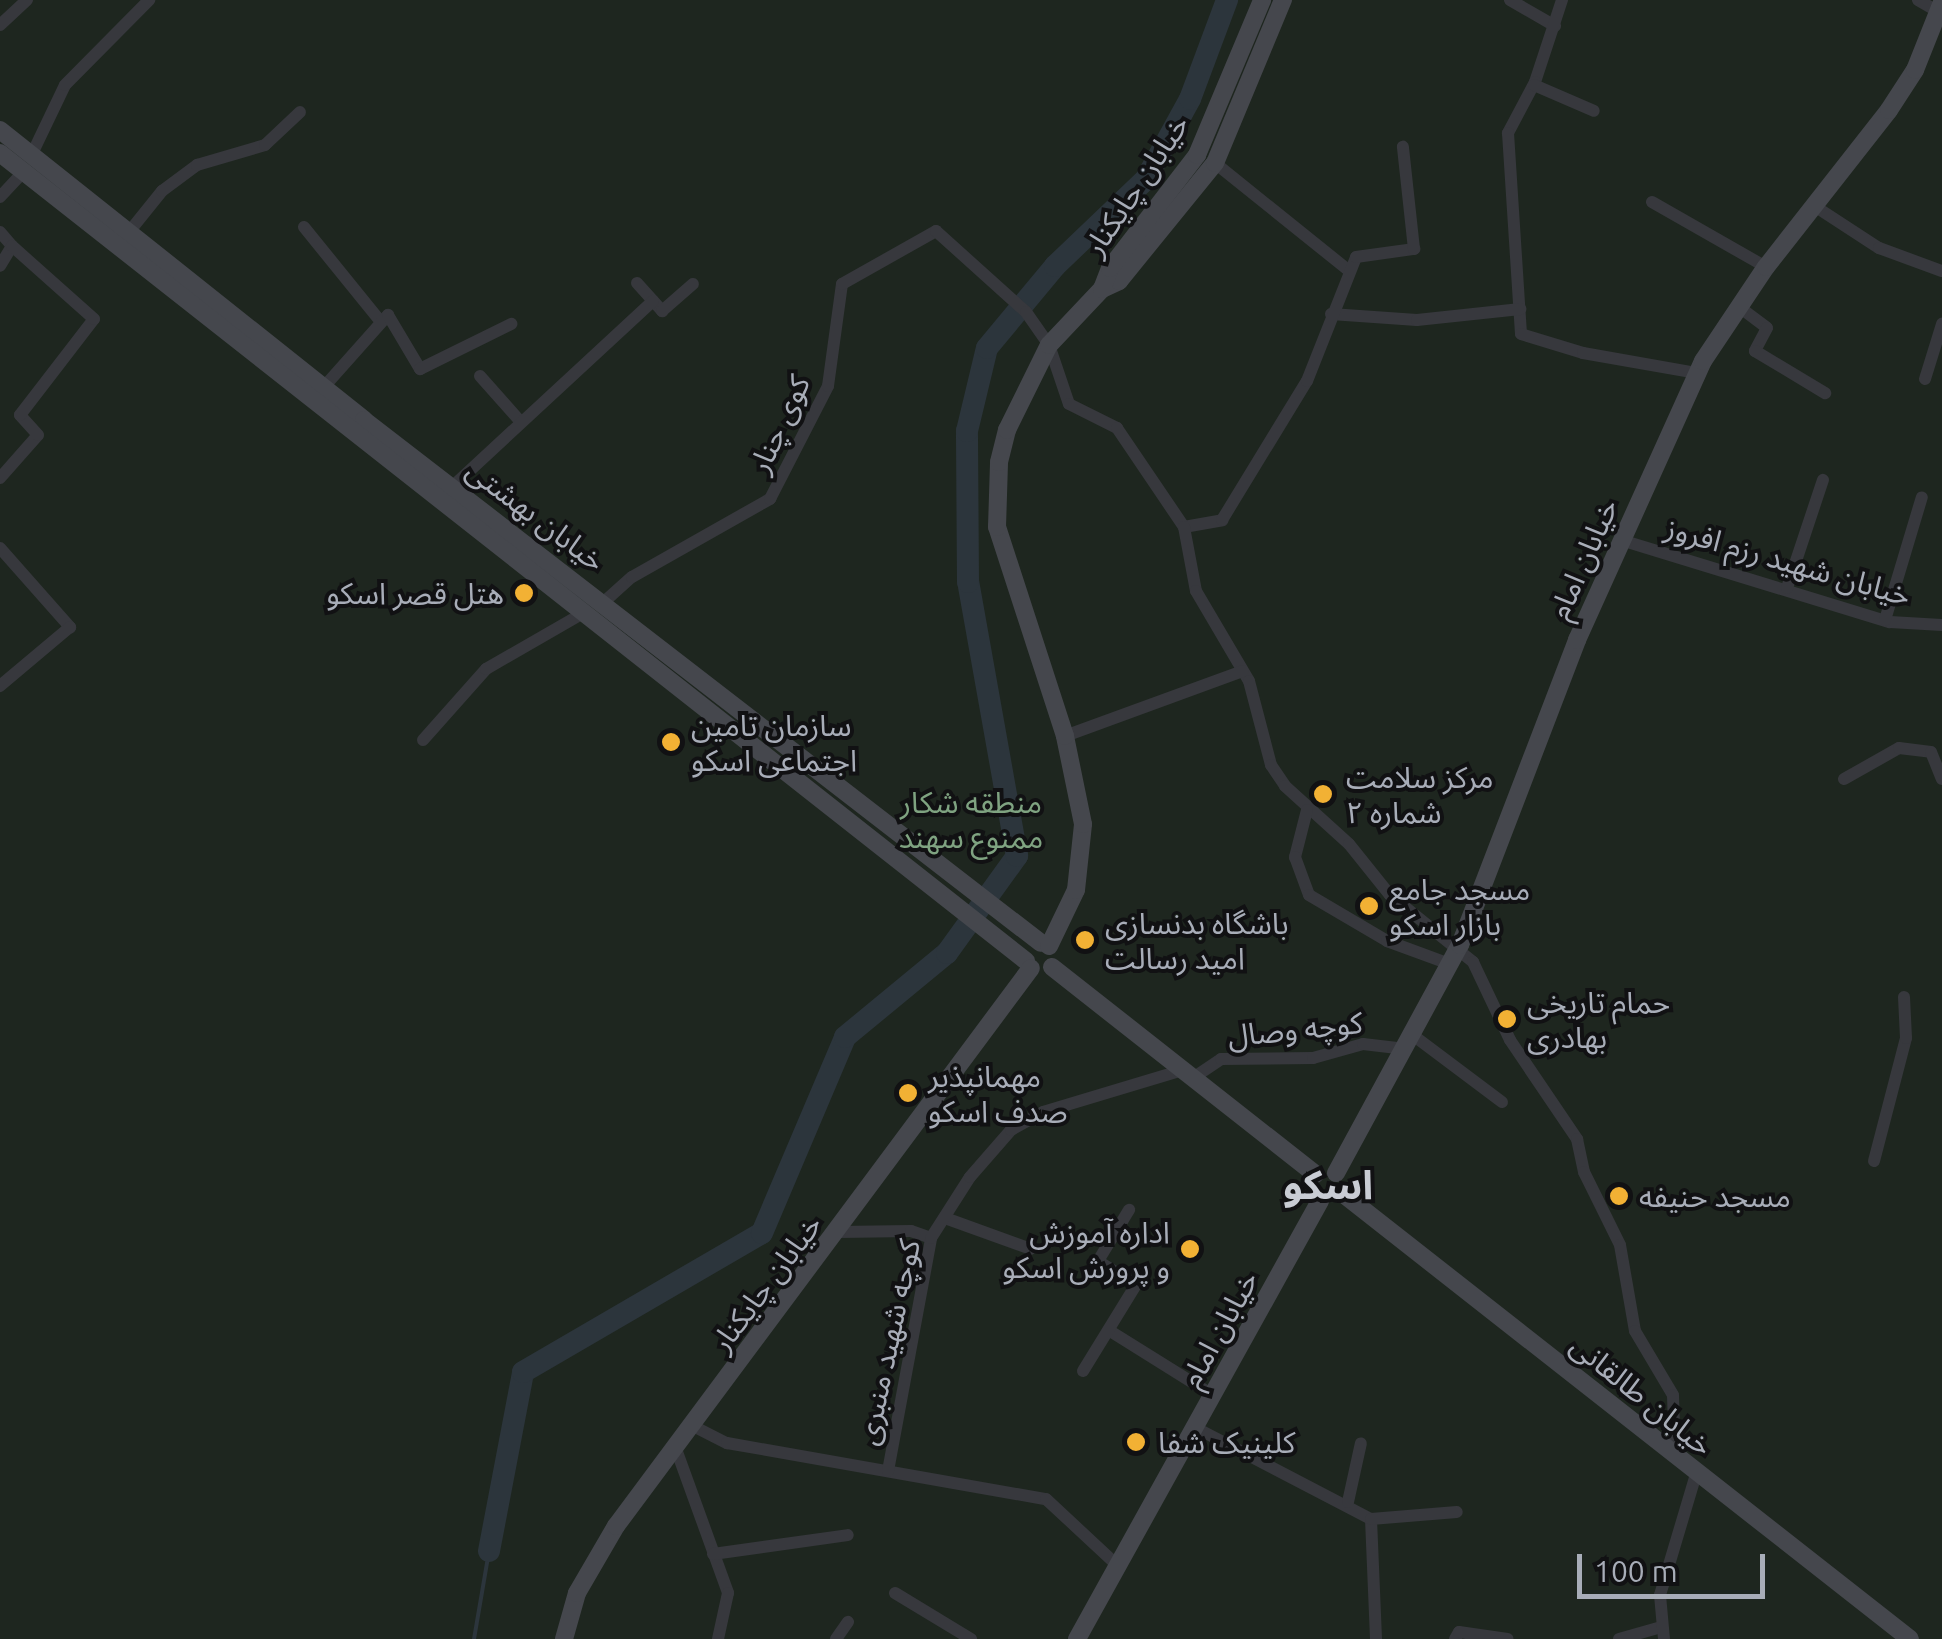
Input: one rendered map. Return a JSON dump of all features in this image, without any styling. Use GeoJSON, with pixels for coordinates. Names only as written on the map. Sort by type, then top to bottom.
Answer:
{"type":"FeatureCollection","features":[{"type":"Feature","properties":{"kind":"main road","name":"خیابان چایکنار"},"geometry":{"type":"LineString","coordinates":[[564,1639],[576,1594],[606,1543],[840,1232],[1028,965],[1030,948],[1045,944],[1076,890],[1082,859],[1082,824],[1066,736],[1010,572],[995,496],[1007,430],[1049,345],[1102,289],[1110,268],[1197,155],[1262,0]]}},
{"type":"Feature","properties":{"kind":"main road","name":"خیابان چایکنار"},"geometry":{"type":"LineString","coordinates":[[1102,289],[1119,282],[1215,163],[1283,0]]}},
{"type":"Feature","properties":{"kind":"main road","name":"خیابان امام"},"geometry":{"type":"LineString","coordinates":[[1336,1173],[1460,945],[1621,540],[1698,372],[1766,267],[1898,96],[1940,7]]}},
{"type":"Feature","properties":{"kind":"main road","name":"خیابان بهشتی"},"geometry":{"type":"LineString","coordinates":[[0,130],[28,163],[1028,965]]}},
{"type":"Feature","properties":{"kind":"main road","name":"خیابان بهشتی"},"geometry":{"type":"LineString","coordinates":[[0,153],[28,163],[128,232],[323,388],[605,601],[967,887],[1045,944]]}},
{"type":"Feature","properties":{"kind":"main road"},"geometry":{"type":"LineString","coordinates":[[1045,944],[1052,967]]}},
{"type":"Feature","properties":{"kind":"main road"},"geometry":{"type":"LineString","coordinates":[[1028,965],[1052,967],[1315,1174],[1336,1173],[1342,1193],[1320,1202],[1310,1189],[1315,1174]]}},
{"type":"Feature","properties":{"kind":"main road","name":"خیابان طالقانی"},"geometry":{"type":"LineString","coordinates":[[1342,1193],[1910,1639]]}},
{"type":"Feature","properties":{"kind":"main road","name":"خیابان امام"},"geometry":{"type":"LineString","coordinates":[[1077,1639],[1320,1202]]}},
{"type":"Feature","properties":{"kind":"street"},"geometry":{"type":"LineString","coordinates":[[0,25],[27,0]]}},
{"type":"Feature","properties":{"kind":"street"},"geometry":{"type":"LineString","coordinates":[[0,197],[28,163],[65,85],[149,0]]}},
{"type":"Feature","properties":{"kind":"street"},"geometry":{"type":"LineString","coordinates":[[1510,0],[1555,26]]}},
{"type":"Feature","properties":{"kind":"street"},"geometry":{"type":"LineString","coordinates":[[1562,0],[1534,85],[1508,133],[1521,334],[1698,372]]}},
{"type":"Feature","properties":{"kind":"street"},"geometry":{"type":"LineString","coordinates":[[1918,0],[1940,7]]}},
{"type":"Feature","properties":{"kind":"street"},"geometry":{"type":"LineString","coordinates":[[1534,85],[1594,111]]}},
{"type":"Feature","properties":{"kind":"street"},"geometry":{"type":"LineString","coordinates":[[128,232],[162,191],[197,165],[266,146],[300,112]]}},
{"type":"Feature","properties":{"kind":"street"},"geometry":{"type":"LineString","coordinates":[[1184,527],[1222,520],[1307,381],[1347,269],[1356,256],[1414,249],[1404,147]]}},
{"type":"Feature","properties":{"kind":"street"},"geometry":{"type":"LineString","coordinates":[[1215,163],[1347,269]]}},
{"type":"Feature","properties":{"kind":"street"},"geometry":{"type":"LineString","coordinates":[[1652,202],[1766,267]]}},
{"type":"Feature","properties":{"kind":"street"},"geometry":{"type":"LineString","coordinates":[[1816,206],[1879,248],[1942,272]]}},
{"type":"Feature","properties":{"kind":"street"},"geometry":{"type":"LineString","coordinates":[[304,227],[382,322]]}},
{"type":"Feature","properties":{"kind":"street"},"geometry":{"type":"LineString","coordinates":[[0,232],[94,319],[20,415],[38,435],[0,478]]}},
{"type":"Feature","properties":{"kind":"street","name":"کوی چنار"},"geometry":{"type":"LineString","coordinates":[[605,601],[632,577],[770,499],[828,386],[842,284],[936,232],[1026,312],[1049,345]]}},
{"type":"Feature","properties":{"kind":"street"},"geometry":{"type":"LineString","coordinates":[[0,266],[12,246]]}},
{"type":"Feature","properties":{"kind":"street"},"geometry":{"type":"LineString","coordinates":[[636,283],[662,310],[693,284]]}},
{"type":"Feature","properties":{"kind":"street"},"geometry":{"type":"LineString","coordinates":[[452,487],[519,420],[653,301]]}},
{"type":"Feature","properties":{"kind":"street"},"geometry":{"type":"LineString","coordinates":[[1738,306],[1767,328],[1755,350],[1825,393]]}},
{"type":"Feature","properties":{"kind":"street"},"geometry":{"type":"LineString","coordinates":[[1331,314],[1416,320],[1520,309]]}},
{"type":"Feature","properties":{"kind":"street"},"geometry":{"type":"LineString","coordinates":[[323,388],[388,315],[420,369],[510,324]]}},
{"type":"Feature","properties":{"kind":"street"},"geometry":{"type":"LineString","coordinates":[[1924,379],[1942,324]]}},
{"type":"Feature","properties":{"kind":"street"},"geometry":{"type":"LineString","coordinates":[[1049,345],[1069,404],[1117,428],[1184,527],[1196,590],[1243,671],[1271,765],[1308,810],[1350,844],[1390,895],[1460,945],[1510,1040],[1577,1140],[1584,1172],[1620,1246],[1636,1331],[1673,1394],[1675,1457]]}},
{"type":"Feature","properties":{"kind":"street"},"geometry":{"type":"LineString","coordinates":[[480,376],[519,420]]}},
{"type":"Feature","properties":{"kind":"street"},"geometry":{"type":"LineString","coordinates":[[1788,588],[1823,480]]}},
{"type":"Feature","properties":{"kind":"street"},"geometry":{"type":"LineString","coordinates":[[1885,620],[1922,497]]}},
{"type":"Feature","properties":{"kind":"street","name":"خیابان شهید رزم افروز"},"geometry":{"type":"LineString","coordinates":[[1621,540],[1885,620],[1942,625]]}},
{"type":"Feature","properties":{"kind":"street"},"geometry":{"type":"LineString","coordinates":[[0,548],[70,627],[0,686]]}},
{"type":"Feature","properties":{"kind":"street"},"geometry":{"type":"LineString","coordinates":[[423,740],[486,668],[585,612]]}},
{"type":"Feature","properties":{"kind":"street"},"geometry":{"type":"LineString","coordinates":[[1066,736],[1243,671]]}},
{"type":"Feature","properties":{"kind":"street"},"geometry":{"type":"LineString","coordinates":[[1844,779],[1900,748],[1931,752],[1942,779]]}},
{"type":"Feature","properties":{"kind":"street"},"geometry":{"type":"LineString","coordinates":[[1308,810],[1295,857],[1309,896],[1387,940],[1450,964]]}},
{"type":"Feature","properties":{"kind":"street"},"geometry":{"type":"LineString","coordinates":[[1874,1161],[1906,1038],[1904,997]]}},
{"type":"Feature","properties":{"kind":"street"},"geometry":{"type":"LineString","coordinates":[[1410,1043],[1502,1102]]}},
{"type":"Feature","properties":{"kind":"street","name":"کوچه وصال"},"geometry":{"type":"LineString","coordinates":[[1188,1074],[1221,1059],[1313,1058],[1363,1044],[1410,1043]]}},
{"type":"Feature","properties":{"kind":"street","name":"کوچه شهید منبری"},"geometry":{"type":"LineString","coordinates":[[888,1471],[932,1238],[944,1218],[1011,1130],[1043,1112],[1188,1074]]}},
{"type":"Feature","properties":{"kind":"street"},"geometry":{"type":"LineString","coordinates":[[1083,1371],[1136,1285],[1098,1261],[1129,1210]]}},
{"type":"Feature","properties":{"kind":"street"},"geometry":{"type":"LineString","coordinates":[[944,1218],[1031,1249]]}},
{"type":"Feature","properties":{"kind":"street"},"geometry":{"type":"LineString","coordinates":[[840,1232],[911,1231],[932,1238]]}},
{"type":"Feature","properties":{"kind":"street"},"geometry":{"type":"LineString","coordinates":[[1110,1331],[1214,1396]]}},
{"type":"Feature","properties":{"kind":"street"},"geometry":{"type":"LineString","coordinates":[[693,1426],[726,1442],[1046,1499],[1116,1565]]}},
{"type":"Feature","properties":{"kind":"street"},"geometry":{"type":"LineString","coordinates":[[1196,1428],[1348,1502],[1371,1518],[1457,1512]]}},
{"type":"Feature","properties":{"kind":"street"},"geometry":{"type":"LineString","coordinates":[[1348,1502],[1361,1443]]}},
{"type":"Feature","properties":{"kind":"street"},"geometry":{"type":"LineString","coordinates":[[676,1449],[728,1593],[718,1639]]}},
{"type":"Feature","properties":{"kind":"street"},"geometry":{"type":"LineString","coordinates":[[1619,1639],[1662,1633],[1660,1594],[1696,1474]]}},
{"type":"Feature","properties":{"kind":"street"},"geometry":{"type":"LineString","coordinates":[[1371,1518],[1376,1639]]}},
{"type":"Feature","properties":{"kind":"street"},"geometry":{"type":"LineString","coordinates":[[713,1554],[848,1534]]}},
{"type":"Feature","properties":{"kind":"street"},"geometry":{"type":"LineString","coordinates":[[894,1592],[971,1639]]}},
{"type":"Feature","properties":{"kind":"street"},"geometry":{"type":"LineString","coordinates":[[836,1639],[848,1622]]}},
{"type":"Feature","properties":{"kind":"street"},"geometry":{"type":"LineString","coordinates":[[1455,1639],[1459,1632],[1508,1639]]}},
{"type":"Feature","properties":{"kind":"green space","name":"منطقه شکار ممنوع سهند"},"geometry":{"type":"Polygon","coordinates":[[[0,0],[1942,0],[1942,1639],[0,1639],[0,0]]]}},
{"type":"Feature","properties":{"kind":"waterway"},"geometry":{"type":"LineString","coordinates":[[489,1551],[523,1372],[762,1233],[845,1037],[947,953],[1017,856],[968,582],[967,431],[987,348],[1055,266],[1146,179],[1190,99],[1227,0]]}},
{"type":"Feature","properties":{"kind":"waterway"},"geometry":{"type":"LineString","coordinates":[[474,1639],[489,1551]]}},
{"type":"Feature","properties":{"kind":"place","name":"هتل قصر اسکو"},"geometry":{"type":"Point","coordinates":[524,593]}},
{"type":"Feature","properties":{"kind":"place","name":"سازمان تامین اجتماعی اسکو"},"geometry":{"type":"Point","coordinates":[671,742]}},
{"type":"Feature","properties":{"kind":"place","name":"مرکز سلامت شماره ۲"},"geometry":{"type":"Point","coordinates":[1323,794]}},
{"type":"Feature","properties":{"kind":"place","name":"مسجد جامع بازار اسکو"},"geometry":{"type":"Point","coordinates":[1369,906]}},
{"type":"Feature","properties":{"kind":"place","name":"باشگاه بدنسازی امید رسالت"},"geometry":{"type":"Point","coordinates":[1085,940]}},
{"type":"Feature","properties":{"kind":"place","name":"حمام تاریخی بهادری"},"geometry":{"type":"Point","coordinates":[1507,1019]}},
{"type":"Feature","properties":{"kind":"place","name":"مهمانپذیر صدف اسکو"},"geometry":{"type":"Point","coordinates":[908,1093]}},
{"type":"Feature","properties":{"kind":"place","name":"مسجد حنیفه"},"geometry":{"type":"Point","coordinates":[1619,1196]}},
{"type":"Feature","properties":{"kind":"place","name":"اداره آموزش و پرورش اسکو"},"geometry":{"type":"Point","coordinates":[1190,1249]}},
{"type":"Feature","properties":{"kind":"place","name":"کلینیک شفا"},"geometry":{"type":"Point","coordinates":[1136,1442]}},
{"type":"Feature","properties":{"kind":"district","name":"اسکو"},"geometry":{"type":"Point","coordinates":[1328,1185]}}]}
